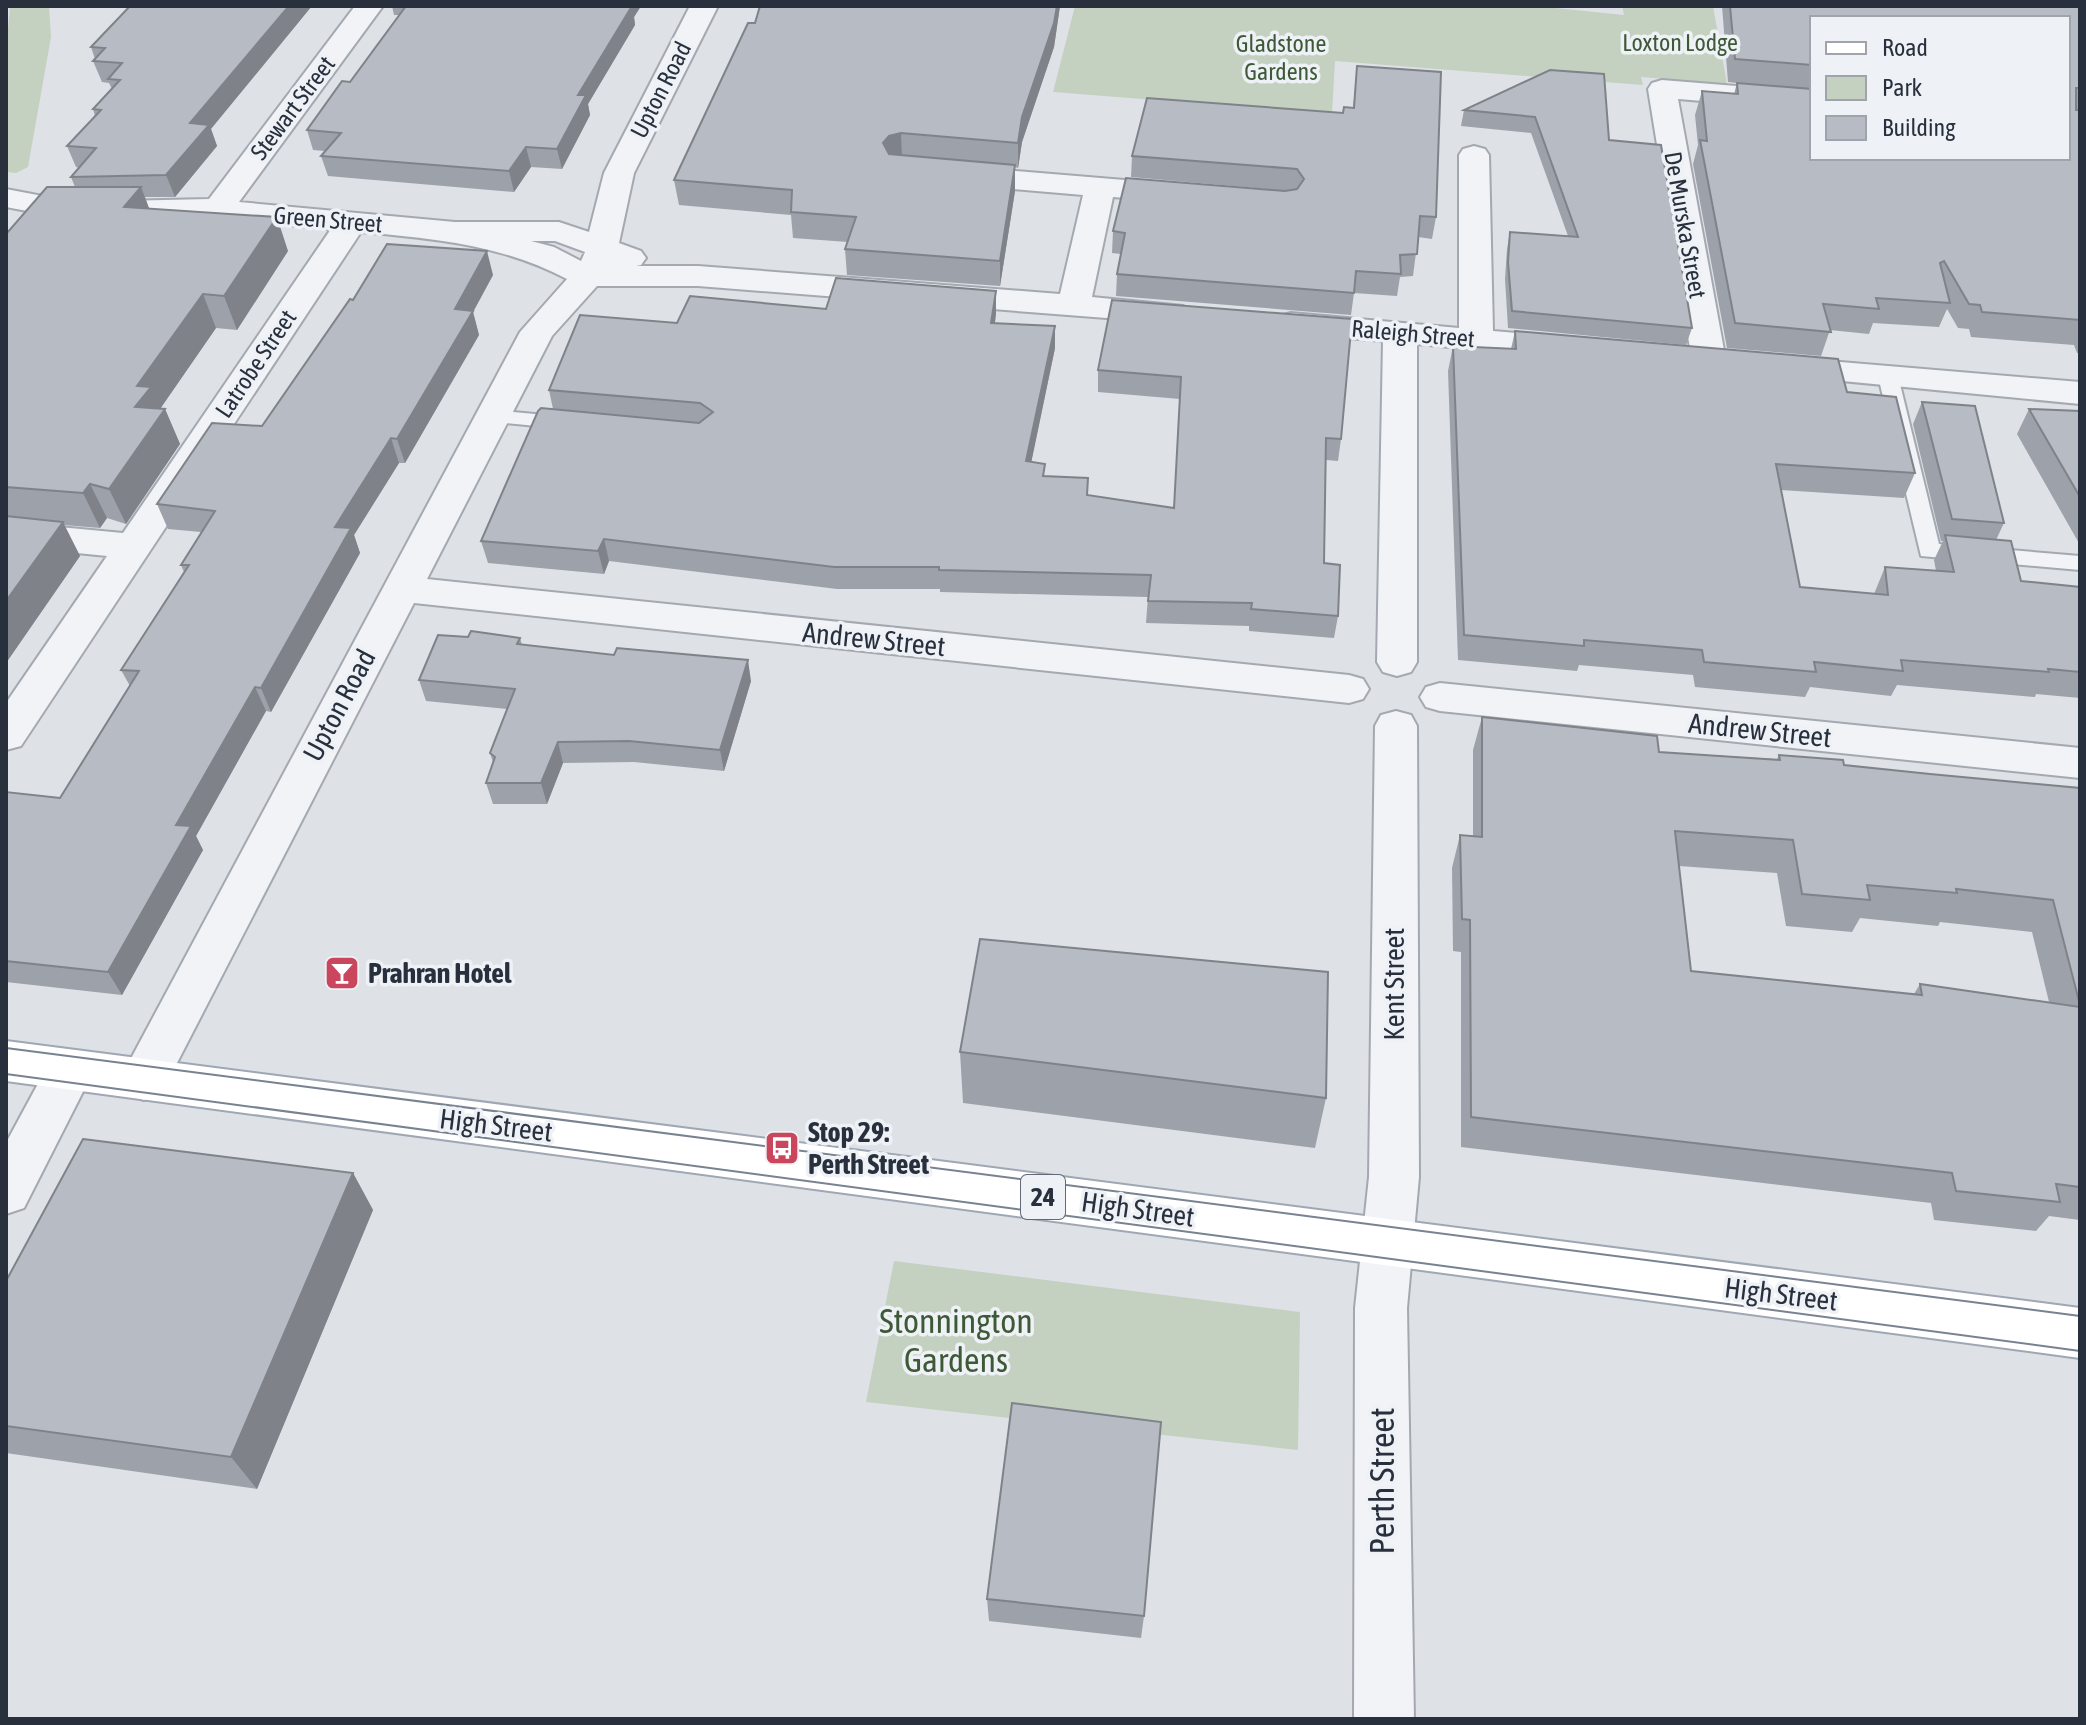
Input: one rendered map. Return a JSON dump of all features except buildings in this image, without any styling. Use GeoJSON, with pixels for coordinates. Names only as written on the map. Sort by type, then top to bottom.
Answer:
{"type":"FeatureCollection","features":[{"type":"Feature","properties":{"kind":"main road","name":"High Street"},"geometry":{"type":"LineString","coordinates":[[6,1061],[2080,1333]]}},
{"type":"Feature","properties":{"kind":"street","name":"Stewart Street"},"geometry":{"type":"LineString","coordinates":[[209,209],[369,6]]}},
{"type":"Feature","properties":{"kind":"street","name":"Upton Road"},"geometry":{"type":"LineString","coordinates":[[144,1080],[537,332],[596,263],[619,173],[704,6]]}},
{"type":"Feature","properties":{"kind":"street","name":"De Murska Street"},"geometry":{"type":"LineString","coordinates":[[1810,101],[1662,89],[1720,362],[1888,376]]}},
{"type":"Feature","properties":{"kind":"street"},"geometry":{"type":"LineString","coordinates":[[1474,155],[1476,339]]}},
{"type":"Feature","properties":{"kind":"street","name":"Upton Road"},"geometry":{"type":"LineString","coordinates":[[537,332],[543,275],[559,245],[619,173]]}},
{"type":"Feature","properties":{"kind":"street"},"geometry":{"type":"LineString","coordinates":[[932,173],[1207,195]]}},
{"type":"Feature","properties":{"kind":"street","name":"Green Street"},"geometry":{"type":"LineString","coordinates":[[6,185],[158,200],[209,209],[455,231],[559,245]]}},
{"type":"Feature","properties":{"kind":"street"},"geometry":{"type":"LineString","coordinates":[[1074,306],[1100,187]]}},
{"type":"Feature","properties":{"kind":"street","name":"Green Street"},"geometry":{"type":"LineString","coordinates":[[6,198],[74,211],[209,209]]}},
{"type":"Feature","properties":{"kind":"street","name":"Latrobe Street"},"geometry":{"type":"LineString","coordinates":[[6,735],[352,222]]}},
{"type":"Feature","properties":{"kind":"street"},"geometry":{"type":"LineString","coordinates":[[559,245],[575,273],[596,263],[698,276],[1198,316]]}},
{"type":"Feature","properties":{"kind":"street","name":"Raleigh Street"},"geometry":{"type":"LineString","coordinates":[[1260,321],[1601,351]]}},
{"type":"Feature","properties":{"kind":"street"},"geometry":{"type":"LineString","coordinates":[[1397,662],[1400,332]]}},
{"type":"Feature","properties":{"kind":"street"},"geometry":{"type":"LineString","coordinates":[[1888,376],[2080,393]]}},
{"type":"Feature","properties":{"kind":"street"},"geometry":{"type":"LineString","coordinates":[[6,534],[133,546]]}},
{"type":"Feature","properties":{"kind":"street","name":"Andrew Street"},"geometry":{"type":"LineString","coordinates":[[400,589],[1349,689]]}},
{"type":"Feature","properties":{"kind":"street"},"geometry":{"type":"LineString","coordinates":[[1397,662],[1432,678],[1440,697],[1437,709],[1428,719],[1413,725],[1396,726],[1381,723],[1357,709],[1349,689],[1351,679],[1369,665],[1397,662]]}},
{"type":"Feature","properties":{"kind":"street","name":"Andrew Street"},"geometry":{"type":"LineString","coordinates":[[1440,697],[2080,763]]}},
{"type":"Feature","properties":{"kind":"street","name":"Kent Street"},"geometry":{"type":"LineString","coordinates":[[1388,1243],[1394,1177],[1396,726]]}},
{"type":"Feature","properties":{"kind":"street"},"geometry":{"type":"LineString","coordinates":[[6,1192],[70,1070]]}},
{"type":"Feature","properties":{"kind":"street","name":"Perth Street"},"geometry":{"type":"LineString","coordinates":[[1384,1719],[1381,1308],[1388,1243]]}},
{"type":"Feature","properties":{"kind":"lane"},"geometry":{"type":"LineString","coordinates":[[1888,376],[1929,551],[2080,563]]}},
{"type":"Feature","properties":{"kind":"lane"},"geometry":{"type":"LineString","coordinates":[[491,416],[581,424]]}},
{"type":"Feature","properties":{"kind":"green space"},"geometry":{"type":"Polygon","coordinates":[[[10,6],[49,6],[51,37],[28,167],[16,173],[6,172],[6,52],[10,6]]]}},
{"type":"Feature","properties":{"kind":"green space","name":"Gladstone Gardens"},"geometry":{"type":"Polygon","coordinates":[[[1075,6],[1536,6],[1624,15],[1622,6],[1713,6],[1727,84],[1641,77],[1643,85],[1335,61],[1332,114],[1053,92],[1075,6]]]}},
{"type":"Feature","properties":{"kind":"green space","name":"Stonnington Gardens"},"geometry":{"type":"Polygon","coordinates":[[[894,1261],[1300,1312],[1298,1450],[866,1402],[894,1261]]]}},
{"type":"Feature","properties":{"kind":"tram line"},"geometry":{"type":"LineString","coordinates":[[6,1048],[2080,1316]]}},
{"type":"Feature","properties":{"kind":"tram line"},"geometry":{"type":"LineString","coordinates":[[6,1074],[2080,1351]]}},
{"type":"Feature","properties":{"kind":"place","name":"Prahran Hotel"},"geometry":{"type":"Point","coordinates":[342,973]}},
{"type":"Feature","properties":{"kind":"place","name":"Stop 29: Perth Street"},"geometry":{"type":"Point","coordinates":[782,1148]}},
{"type":"Feature","properties":{"kind":"park label","name":"Loxton Lodge"},"geometry":{"type":"Point","coordinates":[1680,43]}}]}
